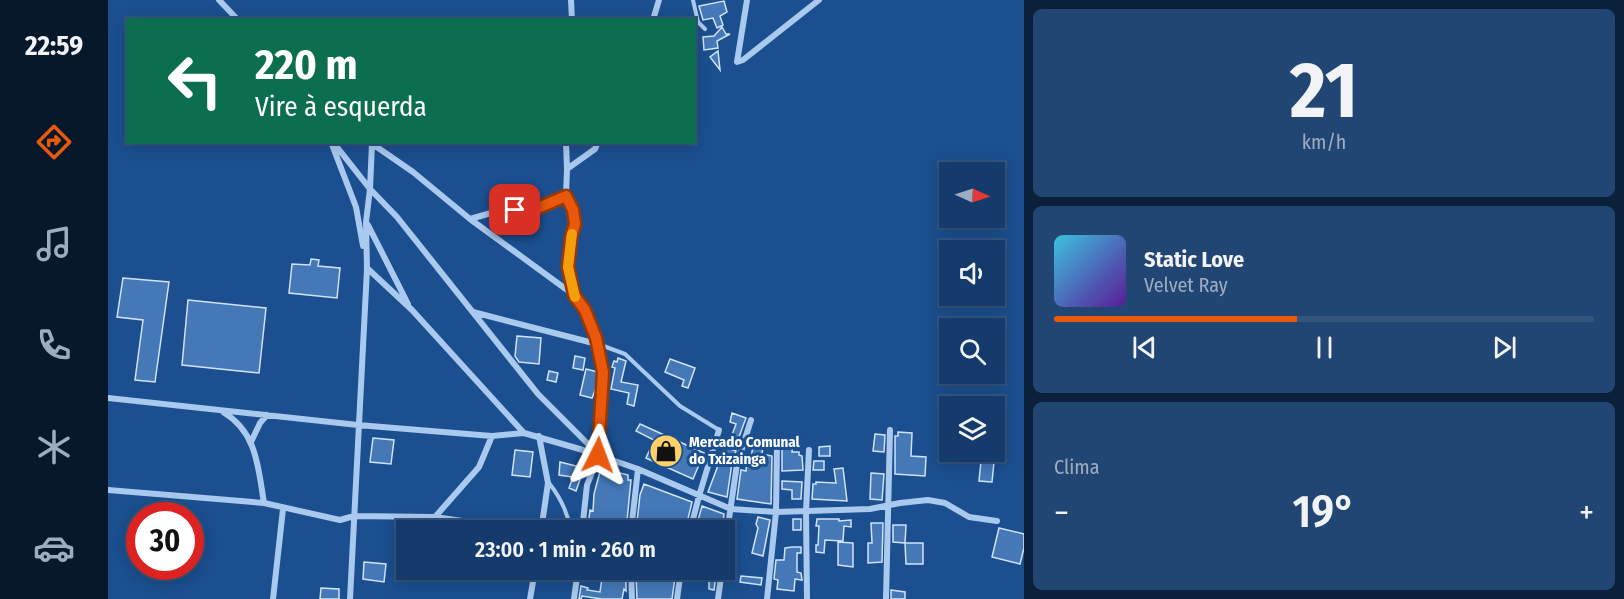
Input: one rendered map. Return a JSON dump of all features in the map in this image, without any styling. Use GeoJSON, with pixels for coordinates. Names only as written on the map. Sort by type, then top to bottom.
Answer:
{"type":"FeatureCollection","features":[{"type":"Feature","properties":{"kind":"street"},"geometry":{"type":"LineString","coordinates":[[219,0],[236,18]]}},
{"type":"Feature","properties":{"kind":"street"},"geometry":{"type":"LineString","coordinates":[[571,0],[572,18]]}},
{"type":"Feature","properties":{"kind":"street"},"geometry":{"type":"LineString","coordinates":[[654,18],[659,0]]}},
{"type":"Feature","properties":{"kind":"street"},"geometry":{"type":"LineString","coordinates":[[747,0],[737,62],[743,60],[819,0]]}},
{"type":"Feature","properties":{"kind":"street"},"geometry":{"type":"LineString","coordinates":[[333,144],[356,207],[368,269],[412,310],[524,433]]}},
{"type":"Feature","properties":{"kind":"street"},"geometry":{"type":"LineString","coordinates":[[334,144],[370,189],[397,217],[538,394],[598,455]]}},
{"type":"Feature","properties":{"kind":"street"},"geometry":{"type":"LineString","coordinates":[[350,599],[368,269],[366,222],[370,189],[371,144]]}},
{"type":"Feature","properties":{"kind":"street"},"geometry":{"type":"LineString","coordinates":[[372,144],[413,172],[470,219],[574,295],[585,310],[597,344],[603,372],[598,455],[587,485],[583,520]]}},
{"type":"Feature","properties":{"kind":"street"},"geometry":{"type":"LineString","coordinates":[[566,144],[566,196],[573,210],[575,224],[571,237],[568,267],[574,295]]}},
{"type":"Feature","properties":{"kind":"street"},"geometry":{"type":"LineString","coordinates":[[567,169],[595,149],[597,144]]}},
{"type":"Feature","properties":{"kind":"street"},"geometry":{"type":"LineString","coordinates":[[470,219],[492,213],[538,208],[566,196]]}},
{"type":"Feature","properties":{"kind":"street"},"geometry":{"type":"LineString","coordinates":[[356,207],[412,310]]}},
{"type":"Feature","properties":{"kind":"street"},"geometry":{"type":"LineString","coordinates":[[473,312],[597,344]]}},
{"type":"Feature","properties":{"kind":"street"},"geometry":{"type":"LineString","coordinates":[[108,398],[358,425],[492,436],[524,433],[638,469],[731,509],[776,512],[870,509],[928,500],[945,503],[969,517],[997,521]]}},
{"type":"Feature","properties":{"kind":"street"},"geometry":{"type":"LineString","coordinates":[[220,410],[244,428],[251,443],[264,503]]}},
{"type":"Feature","properties":{"kind":"street"},"geometry":{"type":"LineString","coordinates":[[251,443],[254,432],[267,416]]}},
{"type":"Feature","properties":{"kind":"street"},"geometry":{"type":"LineString","coordinates":[[729,520],[737,464],[751,420]]}},
{"type":"Feature","properties":{"kind":"street"},"geometry":{"type":"LineString","coordinates":[[693,520],[719,430]]}},
{"type":"Feature","properties":{"kind":"street"},"geometry":{"type":"LineString","coordinates":[[886,599],[890,430]]}},
{"type":"Feature","properties":{"kind":"street"},"geometry":{"type":"LineString","coordinates":[[435,517],[479,467],[492,436]]}},
{"type":"Feature","properties":{"kind":"street"},"geometry":{"type":"LineString","coordinates":[[539,436],[548,483],[543,520]]}},
{"type":"Feature","properties":{"kind":"street"},"geometry":{"type":"LineString","coordinates":[[767,599],[776,512],[777,447]]}},
{"type":"Feature","properties":{"kind":"street"},"geometry":{"type":"LineString","coordinates":[[807,599],[806,511],[809,450]]}},
{"type":"Feature","properties":{"kind":"street"},"geometry":{"type":"LineString","coordinates":[[632,520],[638,469]]}},
{"type":"Feature","properties":{"kind":"street"},"geometry":{"type":"LineString","coordinates":[[108,490],[264,503],[340,520],[354,516],[435,517],[456,520]]}},
{"type":"Feature","properties":{"kind":"street"},"geometry":{"type":"LineString","coordinates":[[273,599],[283,509]]}},
{"type":"Feature","properties":{"kind":"street"},"geometry":{"type":"LineString","coordinates":[[530,599],[533,580]]}},
{"type":"Feature","properties":{"kind":"street"},"geometry":{"type":"LineString","coordinates":[[574,599],[577,580]]}},
{"type":"Feature","properties":{"kind":"street"},"geometry":{"type":"LineString","coordinates":[[631,580],[632,599]]}},
{"type":"Feature","properties":{"kind":"street"},"geometry":{"type":"LineString","coordinates":[[677,599],[680,580]]}},
{"type":"Feature","properties":{"kind":"street"},"geometry":{"type":"LineString","coordinates":[[718,599],[721,580]]}},
{"type":"Feature","properties":{"kind":"lane"},"geometry":{"type":"LineString","coordinates":[[693,0],[698,22],[705,29]]}},
{"type":"Feature","properties":{"kind":"lane"},"geometry":{"type":"LineString","coordinates":[[597,344],[625,354],[680,406],[719,430]]}},
{"type":"Feature","properties":{"kind":"lane"},"geometry":{"type":"LineString","coordinates":[[548,483],[556,492],[569,520]]}},
{"type":"Feature","properties":{"kind":"building"},"geometry":{"type":"Polygon","coordinates":[[[724,1],[727,12],[720,16],[723,25],[717,28],[713,18],[703,20],[699,6],[724,1]]]}},
{"type":"Feature","properties":{"kind":"building"},"geometry":{"type":"Polygon","coordinates":[[[722,27],[726,34],[730,34],[717,41],[718,48],[704,50],[703,37],[714,36],[722,27]]]}},
{"type":"Feature","properties":{"kind":"building"},"geometry":{"type":"Polygon","coordinates":[[[718,51],[720,70],[710,57],[718,51]]]}},
{"type":"Feature","properties":{"kind":"building"},"geometry":{"type":"Polygon","coordinates":[[[311,259],[319,260],[318,266],[340,268],[337,298],[289,293],[292,264],[310,265],[311,259]]]}},
{"type":"Feature","properties":{"kind":"building"},"geometry":{"type":"Polygon","coordinates":[[[123,278],[169,282],[155,382],[135,380],[143,320],[117,317],[123,278]]]}},
{"type":"Feature","properties":{"kind":"building"},"geometry":{"type":"Polygon","coordinates":[[[188,300],[266,308],[259,373],[182,365],[188,300]]]}},
{"type":"Feature","properties":{"kind":"building"},"geometry":{"type":"Polygon","coordinates":[[[517,336],[541,338],[539,364],[519,362],[515,356],[517,336]]]}},
{"type":"Feature","properties":{"kind":"building"},"geometry":{"type":"Polygon","coordinates":[[[575,356],[585,358],[583,370],[573,368],[575,356]]]}},
{"type":"Feature","properties":{"kind":"building"},"geometry":{"type":"Polygon","coordinates":[[[618,358],[626,361],[621,382],[638,385],[634,406],[627,404],[629,393],[611,389],[615,368],[612,367],[618,358]]]}},
{"type":"Feature","properties":{"kind":"building"},"geometry":{"type":"Polygon","coordinates":[[[670,359],[695,368],[688,388],[682,386],[684,380],[665,372],[670,359]]]}},
{"type":"Feature","properties":{"kind":"building"},"geometry":{"type":"Polygon","coordinates":[[[586,369],[598,372],[592,398],[580,395],[586,369]]]}},
{"type":"Feature","properties":{"kind":"building"},"geometry":{"type":"Polygon","coordinates":[[[549,371],[558,373],[556,382],[547,380],[549,371]]]}},
{"type":"Feature","properties":{"kind":"building"},"geometry":{"type":"Polygon","coordinates":[[[732,413],[746,418],[739,437],[732,435],[736,424],[730,422],[732,413]]]}},
{"type":"Feature","properties":{"kind":"building","name":"Mercado Comunal do Txizainga"},"geometry":{"type":"Polygon","coordinates":[[[640,424],[704,453],[693,479],[646,458],[654,440],[636,431],[640,424]]]}},
{"type":"Feature","properties":{"kind":"building"},"geometry":{"type":"Polygon","coordinates":[[[898,432],[912,433],[911,456],[926,457],[925,476],[895,474],[895,436],[898,436],[898,432]]]}},
{"type":"Feature","properties":{"kind":"building"},"geometry":{"type":"Polygon","coordinates":[[[875,434],[885,435],[884,452],[873,451],[875,434]]]}},
{"type":"Feature","properties":{"kind":"building"},"geometry":{"type":"Polygon","coordinates":[[[373,438],[394,440],[391,464],[370,462],[373,438]]]}},
{"type":"Feature","properties":{"kind":"building"},"geometry":{"type":"Polygon","coordinates":[[[754,438],[764,439],[762,454],[772,456],[771,504],[737,499],[741,470],[746,471],[747,458],[751,459],[754,438]]]}},
{"type":"Feature","properties":{"kind":"building"},"geometry":{"type":"Polygon","coordinates":[[[787,440],[793,441],[792,452],[799,452],[802,456],[803,470],[782,471],[782,449],[786,447],[787,440]]]}},
{"type":"Feature","properties":{"kind":"building"},"geometry":{"type":"Polygon","coordinates":[[[830,446],[830,456],[819,456],[819,447],[830,446]]]}},
{"type":"Feature","properties":{"kind":"building"},"geometry":{"type":"Polygon","coordinates":[[[725,447],[736,451],[727,497],[708,492],[725,447]]]}},
{"type":"Feature","properties":{"kind":"building"},"geometry":{"type":"Polygon","coordinates":[[[515,450],[533,452],[530,477],[512,475],[515,450]]]}},
{"type":"Feature","properties":{"kind":"building"},"geometry":{"type":"Polygon","coordinates":[[[814,461],[824,461],[824,470],[813,470],[814,461]]]}},
{"type":"Feature","properties":{"kind":"building"},"geometry":{"type":"Polygon","coordinates":[[[560,462],[584,468],[576,491],[569,488],[573,477],[559,475],[560,462]]]}},
{"type":"Feature","properties":{"kind":"building"},"geometry":{"type":"Polygon","coordinates":[[[981,462],[994,462],[992,482],[979,481],[981,462]]]}},
{"type":"Feature","properties":{"kind":"building"},"geometry":{"type":"Polygon","coordinates":[[[601,468],[628,475],[628,480],[631,480],[627,520],[589,520],[590,510],[593,511],[594,494],[601,468]]]}},
{"type":"Feature","properties":{"kind":"building"},"geometry":{"type":"Polygon","coordinates":[[[843,468],[847,501],[812,499],[813,484],[816,482],[836,483],[834,469],[843,468]]]}},
{"type":"Feature","properties":{"kind":"building"},"geometry":{"type":"Polygon","coordinates":[[[871,473],[884,474],[882,500],[870,499],[871,473]]]}},
{"type":"Feature","properties":{"kind":"building"},"geometry":{"type":"Polygon","coordinates":[[[782,481],[802,482],[801,499],[792,499],[792,490],[782,489],[782,481]]]}},
{"type":"Feature","properties":{"kind":"building"},"geometry":{"type":"Polygon","coordinates":[[[644,484],[692,502],[688,520],[637,520],[640,495],[644,484]]]}},
{"type":"Feature","properties":{"kind":"building"},"geometry":{"type":"Polygon","coordinates":[[[702,506],[724,514],[723,520],[698,520],[702,506]]]}},
{"type":"Feature","properties":{"kind":"building"},"geometry":{"type":"Polygon","coordinates":[[[758,517],[770,520],[763,556],[752,553],[758,528],[756,524],[758,517]]]}},
{"type":"Feature","properties":{"kind":"building"},"geometry":{"type":"Polygon","coordinates":[[[793,519],[801,519],[801,530],[793,530],[793,519]]]}},
{"type":"Feature","properties":{"kind":"building"},"geometry":{"type":"Polygon","coordinates":[[[817,519],[851,520],[851,527],[844,526],[843,541],[825,540],[824,553],[816,552],[819,526],[816,526],[817,519]]]}},
{"type":"Feature","properties":{"kind":"building"},"geometry":{"type":"Polygon","coordinates":[[[871,523],[883,523],[882,562],[868,563],[868,543],[872,543],[871,523]]]}},
{"type":"Feature","properties":{"kind":"building"},"geometry":{"type":"Polygon","coordinates":[[[893,525],[906,525],[905,543],[893,542],[893,525]]]}},
{"type":"Feature","properties":{"kind":"building"},"geometry":{"type":"Polygon","coordinates":[[[999,528],[1024,534],[1024,548],[1020,564],[992,557],[999,528]]]}},
{"type":"Feature","properties":{"kind":"building"},"geometry":{"type":"Polygon","coordinates":[[[838,542],[853,543],[853,567],[838,565],[838,542]]]}},
{"type":"Feature","properties":{"kind":"building"},"geometry":{"type":"Polygon","coordinates":[[[905,543],[923,543],[923,564],[906,564],[905,543]]]}},
{"type":"Feature","properties":{"kind":"building"},"geometry":{"type":"Polygon","coordinates":[[[801,547],[801,553],[797,553],[797,572],[801,573],[802,580],[795,579],[794,591],[777,589],[778,580],[774,579],[776,560],[784,560],[785,548],[801,547]]]}},
{"type":"Feature","properties":{"kind":"building"},"geometry":{"type":"Polygon","coordinates":[[[364,562],[386,564],[384,582],[363,579],[364,562]]]}},
{"type":"Feature","properties":{"kind":"building"},"geometry":{"type":"Polygon","coordinates":[[[741,576],[762,578],[761,585],[740,582],[741,576]]]}},
{"type":"Feature","properties":{"kind":"building"},"geometry":{"type":"Polygon","coordinates":[[[602,580],[626,580],[626,591],[624,589],[622,599],[582,596],[579,599],[581,586],[588,588],[587,590],[600,592],[602,580]]]}},
{"type":"Feature","properties":{"kind":"building"},"geometry":{"type":"Polygon","coordinates":[[[636,580],[675,580],[672,599],[637,599],[636,580]]]}},
{"type":"Feature","properties":{"kind":"building"},"geometry":{"type":"Polygon","coordinates":[[[709,580],[715,580],[714,590],[709,589],[709,580]]]}},
{"type":"Feature","properties":{"kind":"building"},"geometry":{"type":"Polygon","coordinates":[[[321,588],[339,589],[339,599],[320,599],[321,588]]]}},
{"type":"Feature","properties":{"kind":"building"},"geometry":{"type":"Polygon","coordinates":[[[891,590],[905,592],[905,599],[891,599],[891,590]]]}},
{"type":"Feature","properties":{"kind":"slow traffic"},"geometry":{"type":"LineString","coordinates":[[572,234],[568,267],[575,297]]}},
{"type":"Feature","properties":{"kind":"place","name":"Mercado Comunal do Txizainga"},"geometry":{"type":"Point","coordinates":[666,451]}},
{"type":"Feature","properties":{"kind":"route"},"geometry":{"type":"LineString","coordinates":[[515,210],[538,208],[566,196],[573,210],[575,224],[571,237],[568,267],[574,295],[585,310],[596,338],[603,372],[598,455]]}}]}
